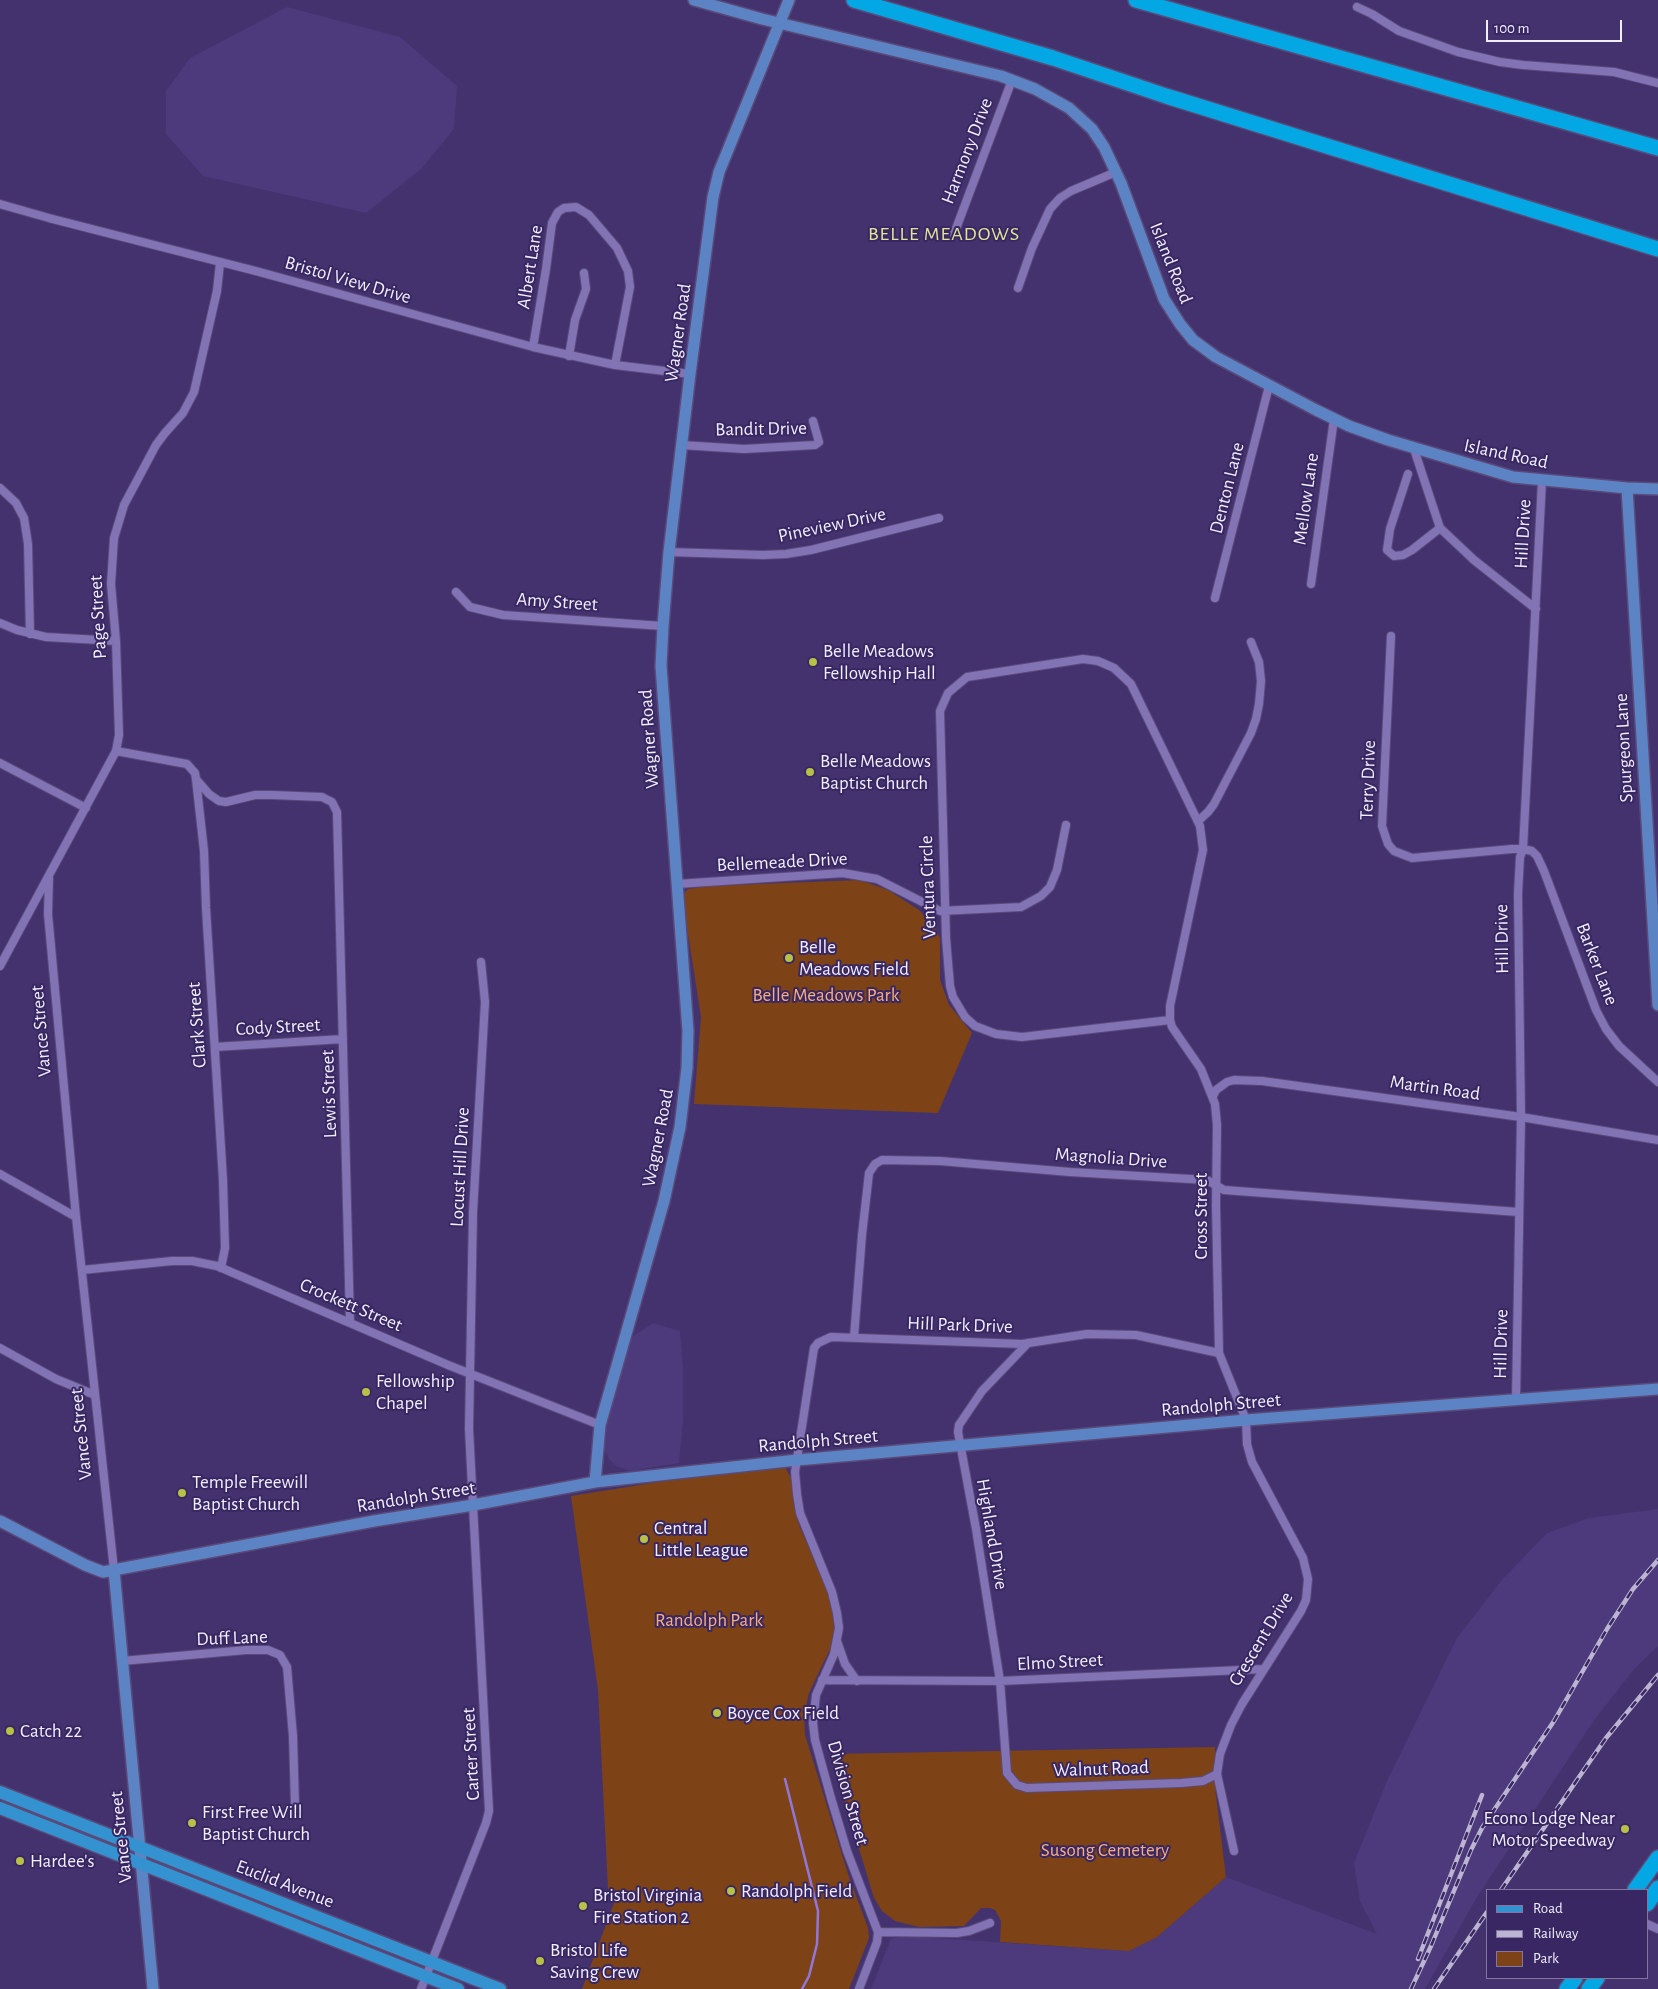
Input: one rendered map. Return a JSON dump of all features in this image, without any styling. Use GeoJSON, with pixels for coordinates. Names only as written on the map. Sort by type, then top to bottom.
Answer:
{"type":"FeatureCollection","features":[{"type":"Feature","properties":{"kind":"highway"},"geometry":{"type":"LineString","coordinates":[[854,0],[1054,58],[1166,96],[1658,249]]}},
{"type":"Feature","properties":{"kind":"highway"},"geometry":{"type":"LineString","coordinates":[[1136,0],[1658,148]]}},
{"type":"Feature","properties":{"kind":"highway"},"geometry":{"type":"LineString","coordinates":[[1636,1889],[1658,1858]]}},
{"type":"Feature","properties":{"kind":"highway"},"geometry":{"type":"LineString","coordinates":[[1648,1903],[1658,1888]]}},
{"type":"Feature","properties":{"kind":"main road","name":"Euclid Avenue"},"geometry":{"type":"LineString","coordinates":[[0,1792],[500,1989]]}},
{"type":"Feature","properties":{"kind":"main road","name":"Euclid Avenue"},"geometry":{"type":"LineString","coordinates":[[0,1808],[458,1989]]}},
{"type":"Feature","properties":{"kind":"street","name":"Island Road"},"geometry":{"type":"LineString","coordinates":[[694,0],[779,23],[913,54],[1012,80],[1054,99],[1081,118],[1101,142],[1116,172],[1164,299],[1180,324],[1207,351],[1269,386],[1334,419],[1414,449],[1513,477],[1542,481],[1658,489]]}},
{"type":"Feature","properties":{"kind":"street","name":"Wagner Road"},"geometry":{"type":"LineString","coordinates":[[595,1482],[600,1426],[664,1201],[677,1144],[685,1092],[688,1031],[661,666],[662,626],[680,445],[713,197],[719,172],[789,0]]}},
{"type":"Feature","properties":{"kind":"street"},"geometry":{"type":"LineString","coordinates":[[1357,7],[1372,14],[1399,32],[1458,52],[1500,62],[1614,72],[1658,82]]}},
{"type":"Feature","properties":{"kind":"street","name":"Harmony Drive"},"geometry":{"type":"LineString","coordinates":[[954,234],[1012,80]]}},
{"type":"Feature","properties":{"kind":"street"},"geometry":{"type":"LineString","coordinates":[[1018,288],[1032,248],[1050,209],[1060,198],[1072,191],[1116,172]]}},
{"type":"Feature","properties":{"kind":"street","name":"Bristol View Drive"},"geometry":{"type":"LineString","coordinates":[[0,204],[569,356],[615,365],[690,374]]}},
{"type":"Feature","properties":{"kind":"street","name":"Albert Lane"},"geometry":{"type":"LineString","coordinates":[[533,347],[552,223],[558,212],[564,208],[576,207],[589,215],[617,248],[628,271],[630,287],[615,365]]}},
{"type":"Feature","properties":{"kind":"street","name":"Page Street"},"geometry":{"type":"LineString","coordinates":[[0,966],[116,751],[119,735],[112,558],[118,522],[124,505],[156,446],[165,432],[183,413],[192,398],[217,291],[220,262]]}},
{"type":"Feature","properties":{"kind":"street"},"geometry":{"type":"LineString","coordinates":[[569,356],[575,320],[586,289],[584,272]]}},
{"type":"Feature","properties":{"kind":"street","name":"Denton Lane"},"geometry":{"type":"LineString","coordinates":[[1215,598],[1269,386]]}},
{"type":"Feature","properties":{"kind":"street","name":"Mellow Lane"},"geometry":{"type":"LineString","coordinates":[[1311,584],[1334,419]]}},
{"type":"Feature","properties":{"kind":"street","name":"Bandit Drive"},"geometry":{"type":"LineString","coordinates":[[680,445],[744,449],[815,445],[819,442],[814,422]]}},
{"type":"Feature","properties":{"kind":"street"},"geometry":{"type":"LineString","coordinates":[[1414,449],[1440,528],[1474,560],[1536,608]]}},
{"type":"Feature","properties":{"kind":"street"},"geometry":{"type":"LineString","coordinates":[[1408,474],[1390,528],[1386,546],[1390,554],[1394,556],[1412,550],[1440,528]]}},
{"type":"Feature","properties":{"kind":"street","name":"Hill Drive"},"geometry":{"type":"LineString","coordinates":[[1516,1399],[1521,1117],[1518,894],[1520,857],[1523,849],[1542,481]]}},
{"type":"Feature","properties":{"kind":"street"},"geometry":{"type":"LineString","coordinates":[[0,488],[16,503],[24,518],[28,544],[30,634]]}},
{"type":"Feature","properties":{"kind":"street","name":"Spurgeon Lane"},"geometry":{"type":"LineString","coordinates":[[1627,488],[1658,1005]]}},
{"type":"Feature","properties":{"kind":"street","name":"Pineview Drive"},"geometry":{"type":"LineString","coordinates":[[669,552],[786,554],[811,550],[939,518]]}},
{"type":"Feature","properties":{"kind":"street","name":"Amy Street"},"geometry":{"type":"LineString","coordinates":[[456,592],[470,607],[503,615],[662,626]]}},
{"type":"Feature","properties":{"kind":"street"},"geometry":{"type":"LineString","coordinates":[[0,623],[30,634],[66,639],[116,641]]}},
{"type":"Feature","properties":{"kind":"street","name":"Terry Drive"},"geometry":{"type":"LineString","coordinates":[[1391,636],[1382,826],[1388,844],[1400,855],[1412,858],[1523,849]]}},
{"type":"Feature","properties":{"kind":"street"},"geometry":{"type":"LineString","coordinates":[[1198,821],[1214,804],[1251,733],[1256,719],[1261,681],[1259,662],[1251,642]]}},
{"type":"Feature","properties":{"kind":"street","name":"Ventura Circle"},"geometry":{"type":"LineString","coordinates":[[1083,659],[1098,661],[1114,668],[1131,684],[1198,821],[1203,850],[1170,1006],[1170,1020],[1022,1037],[982,1030],[965,1017],[953,997],[950,986],[946,938],[939,718],[943,702],[948,693],[967,677],[1083,659]]}},
{"type":"Feature","properties":{"kind":"street","name":"Lewis Street"},"geometry":{"type":"LineString","coordinates":[[116,751],[182,762],[192,769],[196,780],[209,794],[219,801],[226,802],[255,795],[272,794],[322,796],[328,799],[338,812],[350,1322]]}},
{"type":"Feature","properties":{"kind":"street"},"geometry":{"type":"LineString","coordinates":[[0,762],[86,808]]}},
{"type":"Feature","properties":{"kind":"street","name":"Clark Street"},"geometry":{"type":"LineString","coordinates":[[196,780],[204,851],[215,1047],[225,1248],[221,1268]]}},
{"type":"Feature","properties":{"kind":"street","name":"Bellemeade Drive"},"geometry":{"type":"LineString","coordinates":[[677,884],[843,873],[877,879],[892,885],[934,909],[1021,906],[1033,902],[1050,887],[1055,878],[1066,825]]}},
{"type":"Feature","properties":{"kind":"street","name":"Barker Lane"},"geometry":{"type":"LineString","coordinates":[[1523,849],[1532,851],[1541,864],[1596,1010],[1606,1029],[1619,1046],[1658,1082]]}},
{"type":"Feature","properties":{"kind":"street","name":"Vance Street"},"geometry":{"type":"LineString","coordinates":[[49,876],[48,914],[76,1217],[114,1570],[153,1989]]}},
{"type":"Feature","properties":{"kind":"street","name":"Locust Hill Drive"},"geometry":{"type":"LineString","coordinates":[[473,1505],[469,1430],[473,1212],[485,1002],[481,962]]}},
{"type":"Feature","properties":{"kind":"street","name":"Cross Street"},"geometry":{"type":"LineString","coordinates":[[1170,1020],[1172,1027],[1201,1069],[1213,1096],[1217,1125],[1216,1186],[1219,1353],[1246,1420]]}},
{"type":"Feature","properties":{"kind":"street","name":"Cody Street"},"geometry":{"type":"LineString","coordinates":[[215,1047],[343,1039]]}},
{"type":"Feature","properties":{"kind":"street","name":"Martin Road"},"geometry":{"type":"LineString","coordinates":[[1213,1096],[1216,1090],[1227,1082],[1234,1080],[1253,1081],[1521,1117],[1658,1140]]}},
{"type":"Feature","properties":{"kind":"street","name":"Magnolia Drive"},"geometry":{"type":"LineString","coordinates":[[854,1337],[869,1173],[875,1164],[882,1160],[940,1161],[1070,1172],[1207,1180],[1224,1190],[1518,1212]]}},
{"type":"Feature","properties":{"kind":"street"},"geometry":{"type":"LineString","coordinates":[[0,1174],[76,1217]]}},
{"type":"Feature","properties":{"kind":"street","name":"Crockett Street"},"geometry":{"type":"LineString","coordinates":[[82,1270],[172,1261],[192,1261],[221,1268],[470,1374],[600,1426]]}},
{"type":"Feature","properties":{"kind":"street","name":"Hill Park Drive"},"geometry":{"type":"LineString","coordinates":[[797,1460],[814,1348],[824,1339],[831,1337],[1028,1343],[1087,1334],[1136,1335],[1219,1353]]}},
{"type":"Feature","properties":{"kind":"street","name":"Highland Drive"},"geometry":{"type":"LineString","coordinates":[[1005,1756],[1000,1681],[976,1529],[958,1432],[959,1425],[971,1406],[994,1378],[1028,1343]]}},
{"type":"Feature","properties":{"kind":"street"},"geometry":{"type":"LineString","coordinates":[[0,1348],[56,1379],[95,1394]]}},
{"type":"Feature","properties":{"kind":"street","name":"Randolph Street"},"geometry":{"type":"LineString","coordinates":[[0,1521],[103,1572],[595,1482],[797,1460],[1246,1420],[1658,1389]]}},
{"type":"Feature","properties":{"kind":"street","name":"Crescent Drive"},"geometry":{"type":"LineString","coordinates":[[1234,1851],[1217,1774],[1220,1754],[1231,1725],[1301,1611],[1306,1600],[1308,1579],[1303,1558],[1252,1462],[1247,1444],[1246,1420]]}},
{"type":"Feature","properties":{"kind":"street","name":"Division Street"},"geometry":{"type":"LineString","coordinates":[[797,1460],[796,1479],[800,1513],[832,1592],[837,1612],[837,1641],[834,1654],[822,1680],[814,1709],[815,1740],[847,1851],[878,1932]]}},
{"type":"Feature","properties":{"kind":"street","name":"Carter Street"},"geometry":{"type":"LineString","coordinates":[[421,1989],[489,1811],[473,1505]]}},
{"type":"Feature","properties":{"kind":"street"},"geometry":{"type":"LineString","coordinates":[[837,1641],[845,1664],[857,1681]]}},
{"type":"Feature","properties":{"kind":"street","name":"Duff Lane"},"geometry":{"type":"LineString","coordinates":[[122,1661],[246,1650],[268,1650],[280,1655],[287,1667],[296,1805]]}},
{"type":"Feature","properties":{"kind":"street","name":"Elmo Street"},"geometry":{"type":"LineString","coordinates":[[822,1680],[1000,1681],[1264,1669]]}},
{"type":"Feature","properties":{"kind":"street","name":"Walnut Road"},"geometry":{"type":"LineString","coordinates":[[1005,1756],[1007,1773],[1011,1779],[1018,1785],[1027,1788],[1181,1783],[1203,1781],[1217,1774]]}},
{"type":"Feature","properties":{"kind":"street"},"geometry":{"type":"LineString","coordinates":[[859,1989],[877,1942],[878,1932],[957,1933],[969,1931],[990,1923]]}},
{"type":"Feature","properties":{"kind":"shaded area"},"geometry":{"type":"Polygon","coordinates":[[[287,7],[400,37],[457,86],[454,129],[421,169],[366,213],[203,176],[166,134],[166,91],[190,58],[287,7]]]}},
{"type":"Feature","properties":{"kind":"shaded area"},"geometry":{"type":"Polygon","coordinates":[[[653,1323],[680,1331],[683,1368],[683,1420],[679,1463],[630,1471],[616,1466],[609,1459],[604,1448],[602,1434],[632,1337],[653,1323]]]}},
{"type":"Feature","properties":{"kind":"shaded area"},"geometry":{"type":"Polygon","coordinates":[[[1658,1509],[1658,1646],[1634,1669],[1593,1722],[1477,1897],[1425,1989],[871,1989],[891,1939],[903,1936],[1129,1951],[1157,1937],[1226,1877],[1377,1934],[1360,1901],[1354,1863],[1387,1781],[1457,1638],[1501,1581],[1547,1533],[1589,1518],[1658,1509]]]}},
{"type":"Feature","properties":{"kind":"green space","name":"Belle Meadows Park"},"geometry":{"type":"Polygon","coordinates":[[[860,880],[888,890],[919,910],[934,926],[940,938],[940,980],[949,1005],[972,1033],[938,1113],[694,1104],[701,1017],[682,896],[688,889],[708,886],[860,880]]]}},
{"type":"Feature","properties":{"kind":"green space","name":"Randolph Park"},"geometry":{"type":"Polygon","coordinates":[[[785,1467],[791,1478],[794,1506],[799,1525],[828,1593],[832,1607],[834,1629],[830,1649],[809,1693],[804,1715],[805,1735],[849,1877],[868,1928],[869,1938],[849,1989],[582,1989],[617,1895],[608,1889],[598,1690],[571,1496],[696,1476],[785,1467]]]}},
{"type":"Feature","properties":{"kind":"green space","name":"Susong Cemetery"},"geometry":{"type":"Polygon","coordinates":[[[1215,1747],[1215,1788],[1226,1877],[1157,1937],[1129,1951],[1000,1942],[1001,1921],[995,1910],[990,1908],[981,1908],[964,1926],[919,1927],[895,1921],[882,1911],[874,1898],[830,1754],[1215,1747]]]}},
{"type":"Feature","properties":{"kind":"waterway"},"geometry":{"type":"LineString","coordinates":[[785,1779],[818,1911],[817,1944],[809,1976],[802,1989]]}},
{"type":"Feature","properties":{"kind":"railway"},"geometry":{"type":"LineString","coordinates":[[1411,1989],[1482,1828],[1554,1721],[1607,1629],[1633,1589],[1658,1560]]}},
{"type":"Feature","properties":{"kind":"railway"},"geometry":{"type":"LineString","coordinates":[[1502,1889],[1606,1738],[1658,1675]]}},
{"type":"Feature","properties":{"kind":"railway"},"geometry":{"type":"LineString","coordinates":[[1418,1959],[1482,1795]]}},
{"type":"Feature","properties":{"kind":"railway"},"geometry":{"type":"LineString","coordinates":[[1434,1989],[1486,1913]]}},
{"type":"Feature","properties":{"kind":"place","name":"Belle Meadows Fellowship Hall"},"geometry":{"type":"Point","coordinates":[813,662]}},
{"type":"Feature","properties":{"kind":"place","name":"Belle Meadows Baptist Church"},"geometry":{"type":"Point","coordinates":[810,772]}},
{"type":"Feature","properties":{"kind":"place","name":"Belle Meadows Field"},"geometry":{"type":"Point","coordinates":[789,958]}},
{"type":"Feature","properties":{"kind":"place","name":"Fellowship Chapel"},"geometry":{"type":"Point","coordinates":[366,1392]}},
{"type":"Feature","properties":{"kind":"place","name":"Temple Freewill Baptist Church"},"geometry":{"type":"Point","coordinates":[182,1493]}},
{"type":"Feature","properties":{"kind":"place","name":"Central Little League"},"geometry":{"type":"Point","coordinates":[644,1539]}},
{"type":"Feature","properties":{"kind":"place","name":"Boyce Cox Field"},"geometry":{"type":"Point","coordinates":[717,1713]}},
{"type":"Feature","properties":{"kind":"place","name":"Catch 22"},"geometry":{"type":"Point","coordinates":[10,1731]}},
{"type":"Feature","properties":{"kind":"place","name":"First Free Will Baptist Church"},"geometry":{"type":"Point","coordinates":[192,1823]}},
{"type":"Feature","properties":{"kind":"place","name":"Econo Lodge Near Motor Speedway"},"geometry":{"type":"Point","coordinates":[1625,1829]}},
{"type":"Feature","properties":{"kind":"place","name":"Hardee's"},"geometry":{"type":"Point","coordinates":[20,1861]}},
{"type":"Feature","properties":{"kind":"place","name":"Randolph Field"},"geometry":{"type":"Point","coordinates":[731,1891]}},
{"type":"Feature","properties":{"kind":"place","name":"Bristol Virginia Fire Station 2"},"geometry":{"type":"Point","coordinates":[583,1906]}},
{"type":"Feature","properties":{"kind":"place","name":"Bristol Life Saving Crew"},"geometry":{"type":"Point","coordinates":[540,1961]}},
{"type":"Feature","properties":{"kind":"district","name":"BELLE MEADOWS"},"geometry":{"type":"Point","coordinates":[944,234]}}]}
